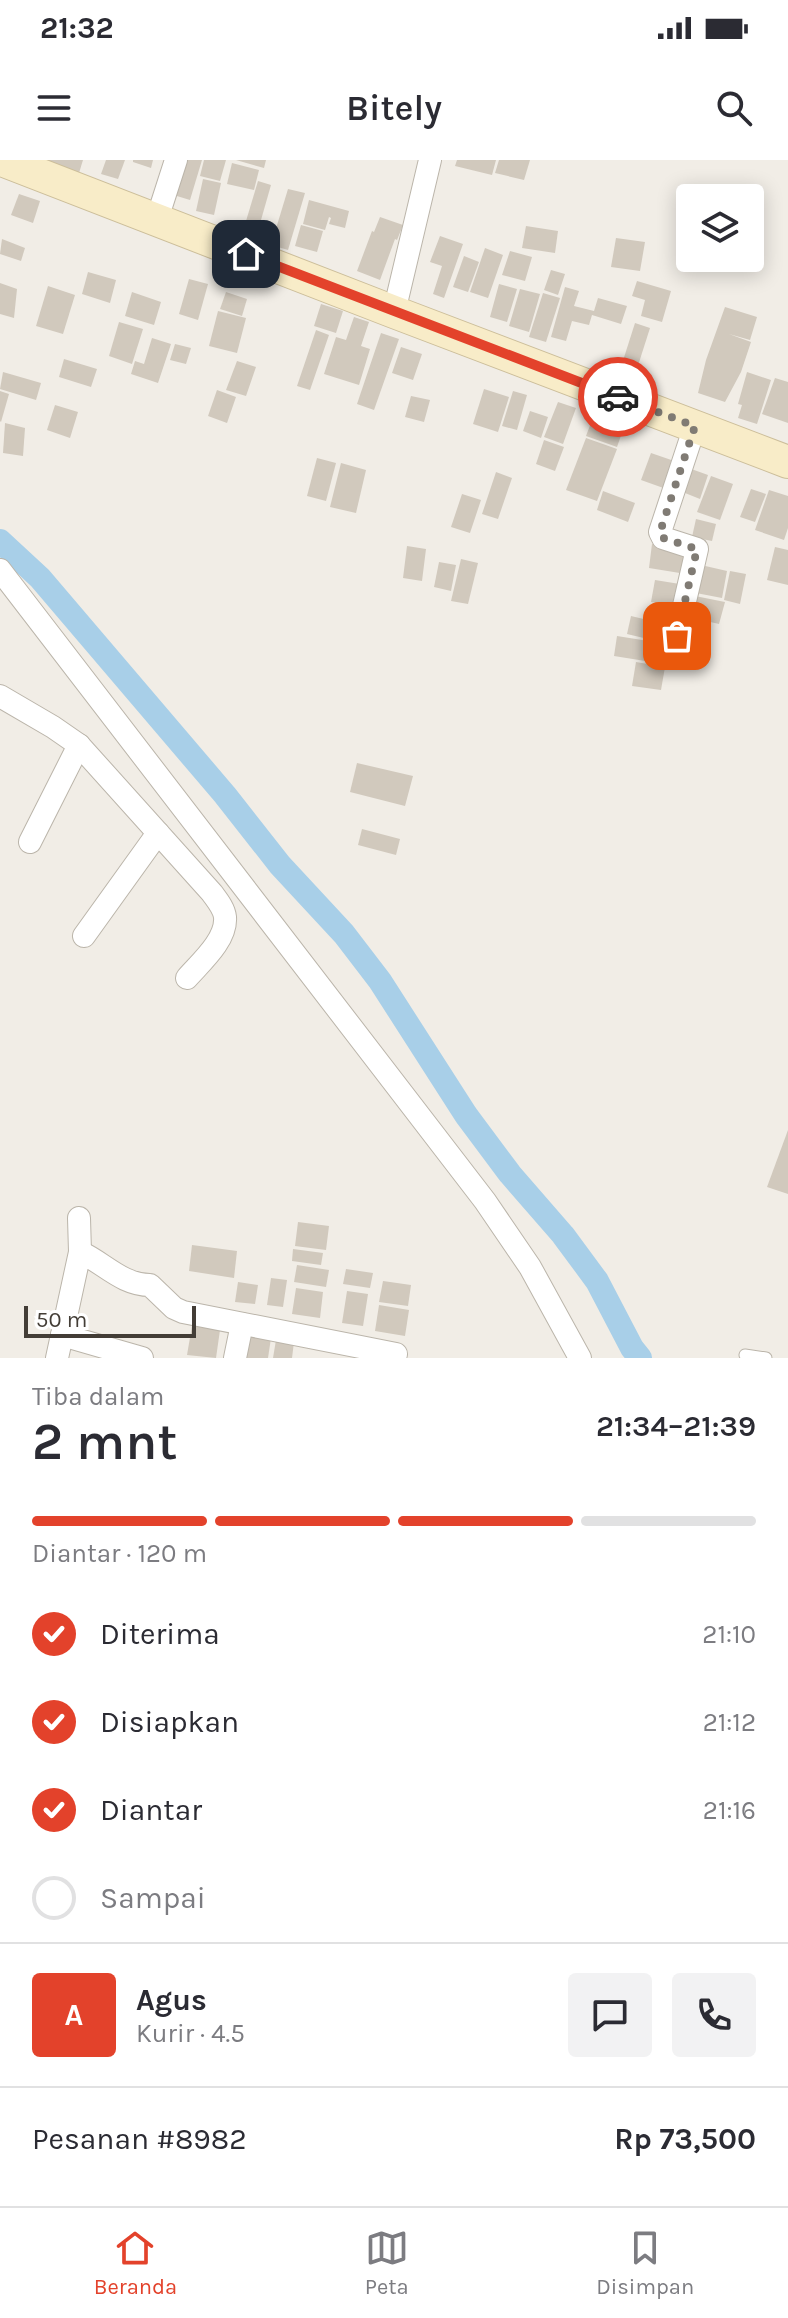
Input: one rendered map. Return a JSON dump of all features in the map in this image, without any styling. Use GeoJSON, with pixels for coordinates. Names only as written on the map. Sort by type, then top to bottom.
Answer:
{"type":"FeatureCollection","features":[{"type":"Feature","properties":{"kind":"main road"},"geometry":{"type":"LineString","coordinates":[[2,160],[37,166],[157,219],[788,462]]}},
{"type":"Feature","properties":{"kind":"street"},"geometry":{"type":"LineString","coordinates":[[157,219],[176,160]]}},
{"type":"Feature","properties":{"kind":"street"},"geometry":{"type":"LineString","coordinates":[[394,312],[430,160]]}},
{"type":"Feature","properties":{"kind":"street"},"geometry":{"type":"LineString","coordinates":[[677,636],[697,549],[663,538],[660,532],[695,426]]}},
{"type":"Feature","properties":{"kind":"street"},"geometry":{"type":"LineString","coordinates":[[0,570],[485,1201],[530,1267],[580,1358]]}},
{"type":"Feature","properties":{"kind":"street"},"geometry":{"type":"LineString","coordinates":[[0,696],[79,745],[223,908],[224,928],[215,945],[187,978]]}},
{"type":"Feature","properties":{"kind":"street"},"geometry":{"type":"LineString","coordinates":[[30,842],[79,745]]}},
{"type":"Feature","properties":{"kind":"street"},"geometry":{"type":"LineString","coordinates":[[84,936],[158,833]]}},
{"type":"Feature","properties":{"kind":"street"},"geometry":{"type":"LineString","coordinates":[[57,1358],[80,1252],[79,1218]]}},
{"type":"Feature","properties":{"kind":"street"},"geometry":{"type":"LineString","coordinates":[[80,1252],[124,1279],[138,1285],[150,1285],[174,1308],[183,1312],[396,1354]]}},
{"type":"Feature","properties":{"kind":"street"},"geometry":{"type":"LineString","coordinates":[[235,1358],[242,1324]]}},
{"type":"Feature","properties":{"kind":"street"},"geometry":{"type":"LineString","coordinates":[[62,1335],[142,1358]]}},
{"type":"Feature","properties":{"kind":"lane"},"geometry":{"type":"LineString","coordinates":[[745,1355],[766,1358]]}},
{"type":"Feature","properties":{"kind":"building"},"geometry":{"type":"Polygon","coordinates":[[[49,160],[83,160],[79,173],[48,164],[49,160]]]}},
{"type":"Feature","properties":{"kind":"building"},"geometry":{"type":"Polygon","coordinates":[[[106,160],[125,160],[118,179],[101,174],[106,160]]]}},
{"type":"Feature","properties":{"kind":"building"},"geometry":{"type":"Polygon","coordinates":[[[133,160],[153,160],[151,168],[133,160]]]}},
{"type":"Feature","properties":{"kind":"building"},"geometry":{"type":"Polygon","coordinates":[[[177,160],[202,160],[190,200],[167,193],[177,160]]]}},
{"type":"Feature","properties":{"kind":"building"},"geometry":{"type":"Polygon","coordinates":[[[204,160],[226,160],[220,181],[200,176],[204,160]]]}},
{"type":"Feature","properties":{"kind":"building"},"geometry":{"type":"Polygon","coordinates":[[[236,160],[266,160],[264,168],[236,160]]]}},
{"type":"Feature","properties":{"kind":"building"},"geometry":{"type":"Polygon","coordinates":[[[457,160],[496,160],[492,175],[455,166],[457,160]]]}},
{"type":"Feature","properties":{"kind":"building"},"geometry":{"type":"Polygon","coordinates":[[[499,160],[530,160],[524,180],[495,173],[499,160]]]}},
{"type":"Feature","properties":{"kind":"building"},"geometry":{"type":"Polygon","coordinates":[[[232,163],[259,170],[254,190],[227,184],[232,163]]]}},
{"type":"Feature","properties":{"kind":"building"},"geometry":{"type":"Polygon","coordinates":[[[203,179],[221,183],[214,215],[196,211],[203,179]]]}},
{"type":"Feature","properties":{"kind":"building"},"geometry":{"type":"Polygon","coordinates":[[[258,181],[271,185],[257,234],[243,231],[258,181]]]}},
{"type":"Feature","properties":{"kind":"building"},"geometry":{"type":"Polygon","coordinates":[[[288,189],[305,193],[288,250],[271,245],[288,189]]]}},
{"type":"Feature","properties":{"kind":"building"},"geometry":{"type":"Polygon","coordinates":[[[19,194],[40,201],[33,223],[11,215],[19,194]]]}},
{"type":"Feature","properties":{"kind":"building"},"geometry":{"type":"Polygon","coordinates":[[[309,200],[349,211],[345,228],[329,224],[329,217],[325,230],[303,224],[309,200]]]}},
{"type":"Feature","properties":{"kind":"building"},"geometry":{"type":"Polygon","coordinates":[[[380,217],[403,225],[380,280],[357,271],[380,217]]]}},
{"type":"Feature","properties":{"kind":"building"},"geometry":{"type":"Polygon","coordinates":[[[301,225],[323,231],[317,252],[295,246],[301,225]]]}},
{"type":"Feature","properties":{"kind":"building"},"geometry":{"type":"Polygon","coordinates":[[[526,226],[558,231],[555,253],[522,248],[526,226]]]}},
{"type":"Feature","properties":{"kind":"building"},"geometry":{"type":"Polygon","coordinates":[[[440,236],[463,244],[444,298],[433,294],[442,266],[430,262],[440,236]]]}},
{"type":"Feature","properties":{"kind":"building"},"geometry":{"type":"Polygon","coordinates":[[[616,238],[645,242],[640,271],[611,267],[616,238]]]}},
{"type":"Feature","properties":{"kind":"building"},"geometry":{"type":"Polygon","coordinates":[[[2,239],[25,248],[21,261],[0,254],[2,239]]]}},
{"type":"Feature","properties":{"kind":"building"},"geometry":{"type":"Polygon","coordinates":[[[485,248],[503,255],[488,298],[470,292],[485,248]]]}},
{"type":"Feature","properties":{"kind":"building"},"geometry":{"type":"Polygon","coordinates":[[[510,251],[532,257],[525,281],[502,275],[510,251]]]}},
{"type":"Feature","properties":{"kind":"building"},"geometry":{"type":"Polygon","coordinates":[[[464,256],[479,262],[468,292],[453,287],[464,256]]]}},
{"type":"Feature","properties":{"kind":"building"},"geometry":{"type":"Polygon","coordinates":[[[551,270],[565,274],[558,295],[544,290],[551,270]]]}},
{"type":"Feature","properties":{"kind":"building"},"geometry":{"type":"Polygon","coordinates":[[[88,272],[116,280],[110,303],[82,294],[88,272]]]}},
{"type":"Feature","properties":{"kind":"building"},"geometry":{"type":"Polygon","coordinates":[[[189,279],[208,284],[198,320],[179,314],[189,279]]]}},
{"type":"Feature","properties":{"kind":"building"},"geometry":{"type":"Polygon","coordinates":[[[637,281],[671,291],[662,322],[641,316],[645,300],[632,296],[637,281]]]}},
{"type":"Feature","properties":{"kind":"building"},"geometry":{"type":"Polygon","coordinates":[[[0,283],[17,289],[14,318],[0,314],[0,283]]]}},
{"type":"Feature","properties":{"kind":"building"},"geometry":{"type":"Polygon","coordinates":[[[499,284],[517,289],[507,322],[490,317],[499,284]]]}},
{"type":"Feature","properties":{"kind":"building"},"geometry":{"type":"Polygon","coordinates":[[[48,286],[75,295],[63,334],[36,326],[48,286]]]}},
{"type":"Feature","properties":{"kind":"building"},"geometry":{"type":"Polygon","coordinates":[[[565,287],[579,291],[574,306],[594,311],[598,298],[627,306],[621,324],[592,315],[589,325],[572,321],[566,341],[551,337],[565,287]]]}},
{"type":"Feature","properties":{"kind":"building"},"geometry":{"type":"Polygon","coordinates":[[[520,289],[540,294],[529,332],[509,326],[520,289]]]}},
{"type":"Feature","properties":{"kind":"building"},"geometry":{"type":"Polygon","coordinates":[[[132,292],[161,302],[154,325],[125,316],[132,292]]]}},
{"type":"Feature","properties":{"kind":"building"},"geometry":{"type":"Polygon","coordinates":[[[226,292],[247,299],[242,316],[220,309],[226,292]]]}},
{"type":"Feature","properties":{"kind":"building"},"geometry":{"type":"Polygon","coordinates":[[[543,293],[560,298],[546,342],[529,337],[543,293]]]}},
{"type":"Feature","properties":{"kind":"building"},"geometry":{"type":"Polygon","coordinates":[[[321,304],[343,311],[336,333],[314,326],[321,304]]]}},
{"type":"Feature","properties":{"kind":"building"},"geometry":{"type":"Polygon","coordinates":[[[725,307],[757,317],[750,340],[729,334],[751,342],[741,372],[725,402],[698,393],[725,307]]]}},
{"type":"Feature","properties":{"kind":"building"},"geometry":{"type":"Polygon","coordinates":[[[218,311],[246,318],[237,353],[209,346],[218,311]]]}},
{"type":"Feature","properties":{"kind":"building"},"geometry":{"type":"Polygon","coordinates":[[[354,317],[369,322],[361,346],[370,349],[359,385],[324,374],[336,337],[346,340],[354,317]]]}},
{"type":"Feature","properties":{"kind":"building"},"geometry":{"type":"Polygon","coordinates":[[[119,322],[143,329],[132,364],[109,356],[119,322]]]}},
{"type":"Feature","properties":{"kind":"building"},"geometry":{"type":"Polygon","coordinates":[[[635,323],[650,328],[635,375],[620,370],[635,323]]]}},
{"type":"Feature","properties":{"kind":"building"},"geometry":{"type":"Polygon","coordinates":[[[316,330],[329,335],[310,390],[297,386],[316,330]]]}},
{"type":"Feature","properties":{"kind":"building"},"geometry":{"type":"Polygon","coordinates":[[[381,333],[399,339],[374,410],[357,404],[381,333]]]}},
{"type":"Feature","properties":{"kind":"building"},"geometry":{"type":"Polygon","coordinates":[[[152,338],[171,344],[158,383],[131,374],[135,361],[144,364],[152,338]]]}},
{"type":"Feature","properties":{"kind":"building"},"geometry":{"type":"Polygon","coordinates":[[[175,344],[191,348],[186,364],[170,360],[175,344]]]}},
{"type":"Feature","properties":{"kind":"building"},"geometry":{"type":"Polygon","coordinates":[[[401,347],[422,354],[413,380],[392,373],[401,347]]]}},
{"type":"Feature","properties":{"kind":"building"},"geometry":{"type":"Polygon","coordinates":[[[64,359],[97,369],[91,387],[59,377],[64,359]]]}},
{"type":"Feature","properties":{"kind":"building"},"geometry":{"type":"Polygon","coordinates":[[[237,361],[256,367],[246,396],[226,390],[237,361]]]}},
{"type":"Feature","properties":{"kind":"building"},"geometry":{"type":"Polygon","coordinates":[[[3,372],[41,383],[36,400],[0,389],[3,372]]]}},
{"type":"Feature","properties":{"kind":"building"},"geometry":{"type":"Polygon","coordinates":[[[747,372],[771,380],[757,424],[738,418],[742,405],[738,404],[747,372]]]}},
{"type":"Feature","properties":{"kind":"building"},"geometry":{"type":"Polygon","coordinates":[[[775,378],[788,382],[788,423],[762,414],[775,378]]]}},
{"type":"Feature","properties":{"kind":"building"},"geometry":{"type":"Polygon","coordinates":[[[484,389],[509,397],[498,432],[473,424],[484,389]]]}},
{"type":"Feature","properties":{"kind":"building"},"geometry":{"type":"Polygon","coordinates":[[[217,390],[236,397],[227,423],[208,416],[217,390]]]}},
{"type":"Feature","properties":{"kind":"building"},"geometry":{"type":"Polygon","coordinates":[[[0,391],[9,394],[1,422],[0,421],[0,391]]]}},
{"type":"Feature","properties":{"kind":"building"},"geometry":{"type":"Polygon","coordinates":[[[513,391],[527,395],[517,430],[502,426],[513,391]]]}},
{"type":"Feature","properties":{"kind":"building"},"geometry":{"type":"Polygon","coordinates":[[[411,396],[430,400],[424,422],[405,417],[411,396]]]}},
{"type":"Feature","properties":{"kind":"building"},"geometry":{"type":"Polygon","coordinates":[[[558,402],[576,408],[563,444],[544,437],[558,402]]]}},
{"type":"Feature","properties":{"kind":"building"},"geometry":{"type":"Polygon","coordinates":[[[55,405],[78,412],[70,438],[47,430],[55,405]]]}},
{"type":"Feature","properties":{"kind":"building"},"geometry":{"type":"Polygon","coordinates":[[[597,407],[627,418],[617,447],[586,436],[597,407]]]}},
{"type":"Feature","properties":{"kind":"building"},"geometry":{"type":"Polygon","coordinates":[[[530,411],[548,417],[541,438],[523,431],[530,411]]]}},
{"type":"Feature","properties":{"kind":"building"},"geometry":{"type":"Polygon","coordinates":[[[5,423],[25,428],[23,456],[3,453],[5,423]]]}},
{"type":"Feature","properties":{"kind":"building"},"geometry":{"type":"Polygon","coordinates":[[[586,438],[617,449],[597,501],[566,490],[586,438]]]}},
{"type":"Feature","properties":{"kind":"building"},"geometry":{"type":"Polygon","coordinates":[[[544,440],[564,447],[555,471],[536,464],[544,440]]]}},
{"type":"Feature","properties":{"kind":"building"},"geometry":{"type":"Polygon","coordinates":[[[651,453],[680,463],[669,490],[641,480],[651,453]]]}},
{"type":"Feature","properties":{"kind":"building"},"geometry":{"type":"Polygon","coordinates":[[[317,458],[336,463],[326,501],[307,496],[317,458]]]}},
{"type":"Feature","properties":{"kind":"building"},"geometry":{"type":"Polygon","coordinates":[[[341,463],[366,470],[356,513],[330,507],[341,463]]]}},
{"type":"Feature","properties":{"kind":"building"},"geometry":{"type":"Polygon","coordinates":[[[683,466],[708,475],[700,499],[675,489],[683,466]]]}},
{"type":"Feature","properties":{"kind":"building"},"geometry":{"type":"Polygon","coordinates":[[[496,472],[512,478],[498,519],[482,514],[496,472]]]}},
{"type":"Feature","properties":{"kind":"building"},"geometry":{"type":"Polygon","coordinates":[[[711,476],[733,484],[720,520],[697,512],[711,476]]]}},
{"type":"Feature","properties":{"kind":"building"},"geometry":{"type":"Polygon","coordinates":[[[751,489],[766,494],[755,522],[740,517],[751,489]]]}},
{"type":"Feature","properties":{"kind":"building"},"geometry":{"type":"Polygon","coordinates":[[[769,490],[788,496],[788,528],[784,540],[755,530],[769,490]]]}},
{"type":"Feature","properties":{"kind":"building"},"geometry":{"type":"Polygon","coordinates":[[[603,491],[635,503],[628,522],[597,510],[603,491]]]}},
{"type":"Feature","properties":{"kind":"building"},"geometry":{"type":"Polygon","coordinates":[[[462,494],[481,500],[470,533],[451,527],[462,494]]]}},
{"type":"Feature","properties":{"kind":"building"},"geometry":{"type":"Polygon","coordinates":[[[696,519],[716,524],[712,541],[692,537],[696,519]]]}},
{"type":"Feature","properties":{"kind":"building"},"geometry":{"type":"Polygon","coordinates":[[[652,544],[689,551],[686,574],[649,568],[652,544]]]}},
{"type":"Feature","properties":{"kind":"building"},"geometry":{"type":"Polygon","coordinates":[[[407,546],[426,549],[422,581],[403,578],[407,546]]]}},
{"type":"Feature","properties":{"kind":"building"},"geometry":{"type":"Polygon","coordinates":[[[775,547],[788,550],[788,585],[767,580],[775,547]]]}},
{"type":"Feature","properties":{"kind":"building"},"geometry":{"type":"Polygon","coordinates":[[[461,559],[478,563],[468,604],[451,601],[461,559]]]}},
{"type":"Feature","properties":{"kind":"building"},"geometry":{"type":"Polygon","coordinates":[[[439,562],[456,565],[451,591],[434,587],[439,562]]]}},
{"type":"Feature","properties":{"kind":"building"},"geometry":{"type":"Polygon","coordinates":[[[701,565],[727,571],[722,598],[696,593],[701,565]]]}},
{"type":"Feature","properties":{"kind":"building"},"geometry":{"type":"Polygon","coordinates":[[[730,571],[746,574],[740,604],[724,600],[730,571]]]}},
{"type":"Feature","properties":{"kind":"building"},"geometry":{"type":"Polygon","coordinates":[[[655,580],[686,585],[682,607],[651,602],[655,580]]]}},
{"type":"Feature","properties":{"kind":"building"},"geometry":{"type":"Polygon","coordinates":[[[695,596],[725,602],[719,624],[689,617],[695,596]]]}},
{"type":"Feature","properties":{"kind":"building"},"geometry":{"type":"Polygon","coordinates":[[[631,616],[673,626],[669,644],[627,634],[631,616]]]}},
{"type":"Feature","properties":{"kind":"building"},"geometry":{"type":"Polygon","coordinates":[[[617,636],[667,644],[664,664],[614,656],[617,636]]]}},
{"type":"Feature","properties":{"kind":"building"},"geometry":{"type":"Polygon","coordinates":[[[636,662],[665,667],[661,690],[632,686],[636,662]]]}},
{"type":"Feature","properties":{"kind":"building"},"geometry":{"type":"Polygon","coordinates":[[[357,763],[413,776],[405,806],[350,792],[357,763]]]}},
{"type":"Feature","properties":{"kind":"building"},"geometry":{"type":"Polygon","coordinates":[[[362,829],[400,839],[396,855],[358,845],[362,829]]]}},
{"type":"Feature","properties":{"kind":"building"},"geometry":{"type":"Polygon","coordinates":[[[788,1130],[788,1194],[767,1187],[788,1130]]]}},
{"type":"Feature","properties":{"kind":"building"},"geometry":{"type":"Polygon","coordinates":[[[298,1222],[329,1226],[326,1250],[295,1246],[298,1222]]]}},
{"type":"Feature","properties":{"kind":"building"},"geometry":{"type":"Polygon","coordinates":[[[192,1245],[237,1251],[234,1278],[189,1271],[192,1245]]]}},
{"type":"Feature","properties":{"kind":"building"},"geometry":{"type":"Polygon","coordinates":[[[293,1249],[323,1253],[321,1265],[292,1261],[293,1249]]]}},
{"type":"Feature","properties":{"kind":"building"},"geometry":{"type":"Polygon","coordinates":[[[297,1265],[329,1270],[326,1287],[294,1282],[297,1265]]]}},
{"type":"Feature","properties":{"kind":"building"},"geometry":{"type":"Polygon","coordinates":[[[346,1269],[373,1273],[370,1288],[343,1284],[346,1269]]]}},
{"type":"Feature","properties":{"kind":"building"},"geometry":{"type":"Polygon","coordinates":[[[271,1278],[287,1280],[283,1307],[267,1305],[271,1278]]]}},
{"type":"Feature","properties":{"kind":"building"},"geometry":{"type":"Polygon","coordinates":[[[383,1281],[411,1285],[408,1306],[379,1302],[383,1281]]]}},
{"type":"Feature","properties":{"kind":"building"},"geometry":{"type":"Polygon","coordinates":[[[238,1282],[258,1285],[255,1304],[235,1302],[238,1282]]]}},
{"type":"Feature","properties":{"kind":"building"},"geometry":{"type":"Polygon","coordinates":[[[296,1288],[323,1292],[320,1318],[292,1314],[296,1288]]]}},
{"type":"Feature","properties":{"kind":"building"},"geometry":{"type":"Polygon","coordinates":[[[347,1291],[368,1294],[363,1326],[342,1323],[347,1291]]]}},
{"type":"Feature","properties":{"kind":"building"},"geometry":{"type":"Polygon","coordinates":[[[379,1305],[409,1310],[405,1336],[375,1331],[379,1305]]]}},
{"type":"Feature","properties":{"kind":"building"},"geometry":{"type":"Polygon","coordinates":[[[192,1326],[220,1330],[216,1358],[187,1355],[192,1326]]]}},
{"type":"Feature","properties":{"kind":"building"},"geometry":{"type":"Polygon","coordinates":[[[249,1335],[271,1338],[268,1358],[246,1358],[249,1335]]]}},
{"type":"Feature","properties":{"kind":"building"},"geometry":{"type":"Polygon","coordinates":[[[276,1340],[294,1342],[292,1358],[273,1358],[276,1340]]]}},
{"type":"Feature","properties":{"kind":"waterway"},"geometry":{"type":"LineString","coordinates":[[0,541],[40,578],[225,795],[280,865],[344,934],[380,981],[466,1115],[597,1281],[640,1358]]}},
{"type":"Feature","properties":{"kind":"way so far"},"geometry":{"type":"LineString","coordinates":[[618,397],[695,426],[660,532],[663,538],[697,549],[677,636]]}},
{"type":"Feature","properties":{"kind":"route"},"geometry":{"type":"LineString","coordinates":[[246,254],[618,397]]}}]}
